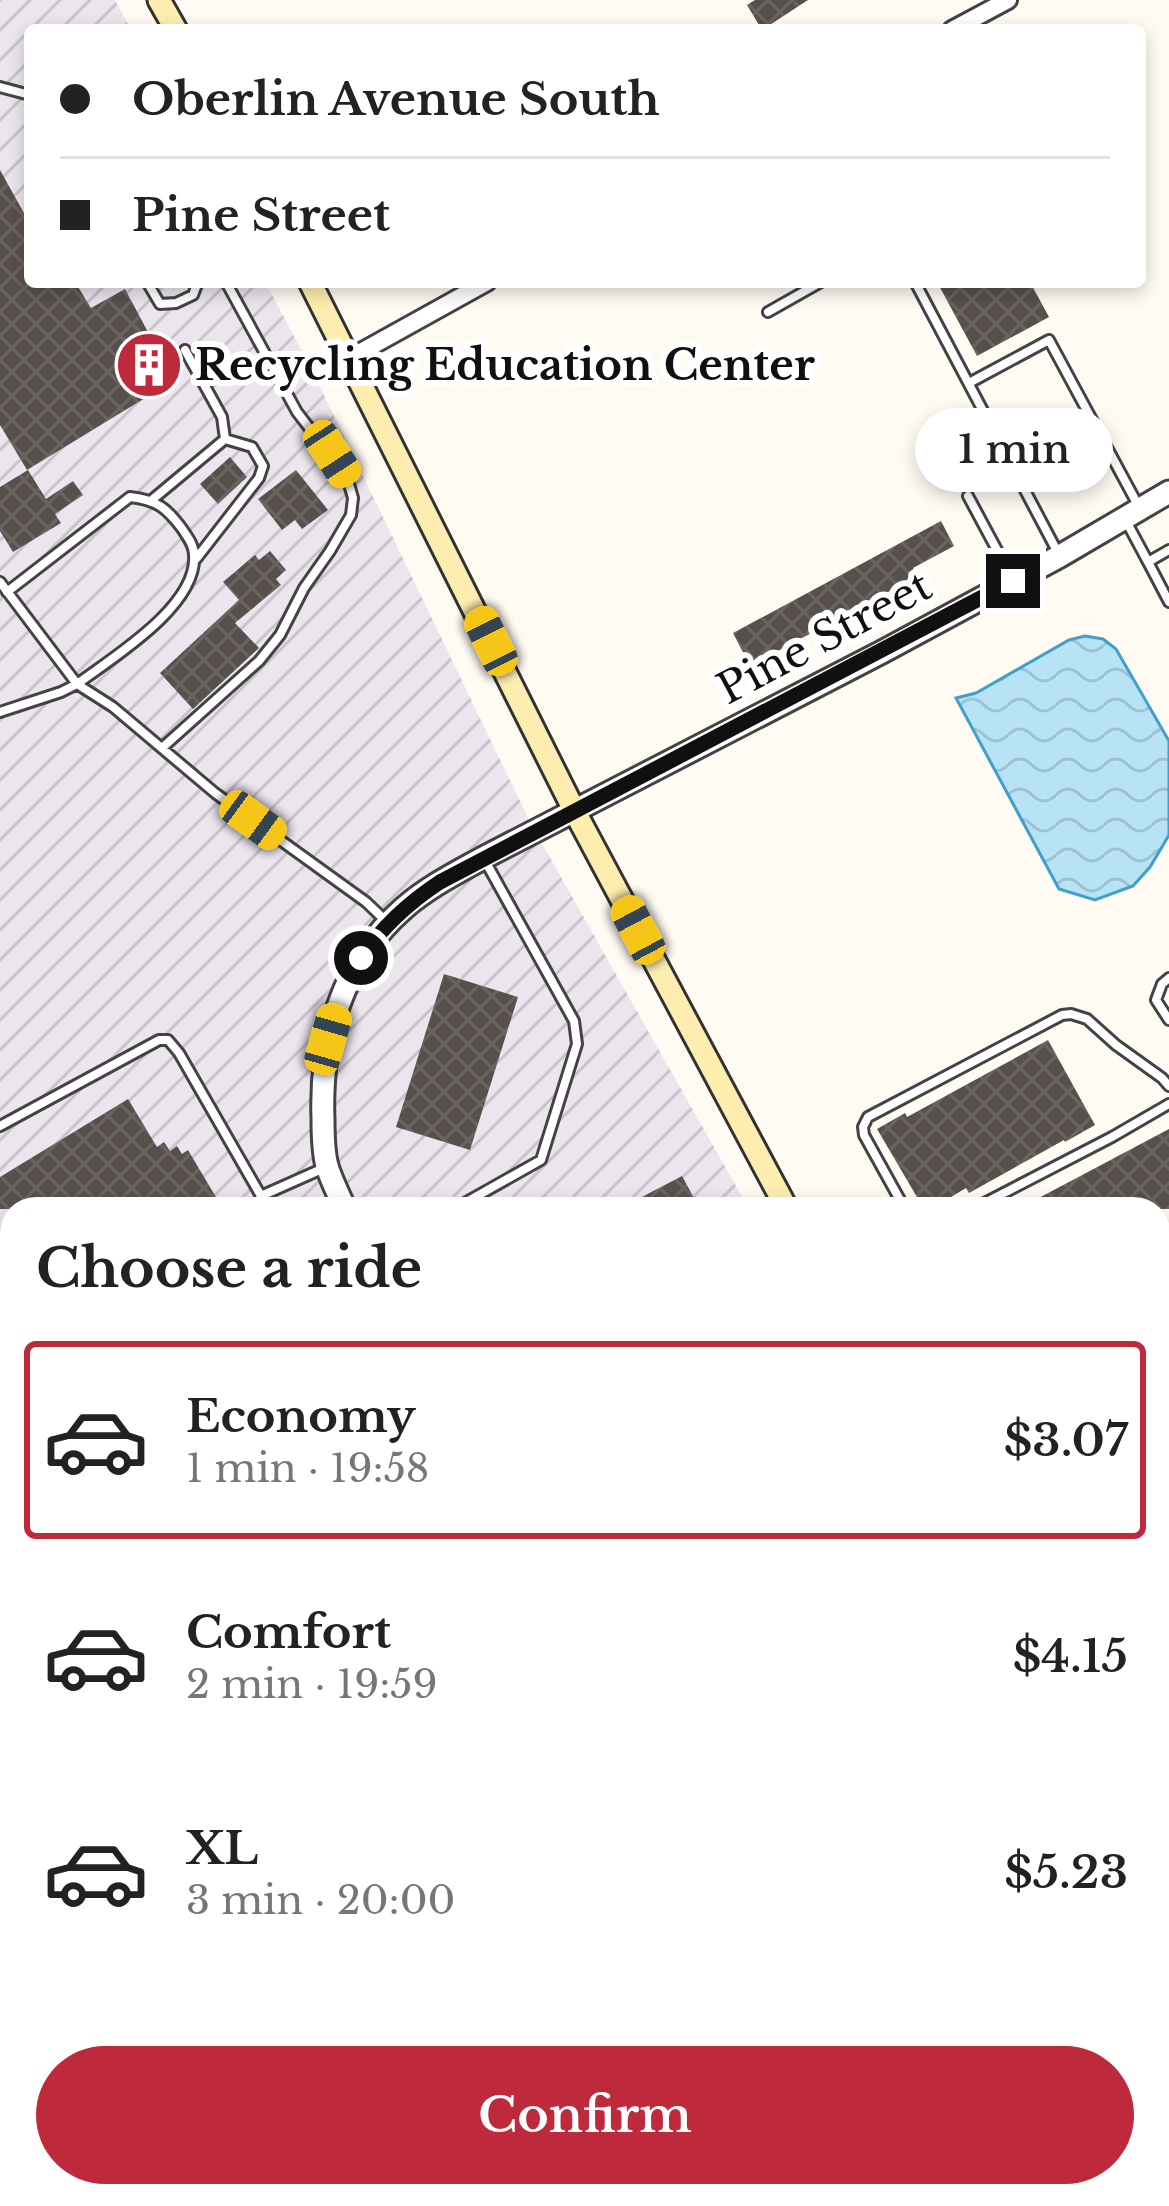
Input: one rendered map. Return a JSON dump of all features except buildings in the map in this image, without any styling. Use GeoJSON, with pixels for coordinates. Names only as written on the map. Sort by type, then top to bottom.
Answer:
{"type":"FeatureCollection","features":[{"type":"Feature","properties":{"kind":"main road"},"geometry":{"type":"LineString","coordinates":[[313,288],[575,812],[782,1197]]}},
{"type":"Feature","properties":{"kind":"street"},"geometry":{"type":"LineString","coordinates":[[963,24],[1008,0]]}},
{"type":"Feature","properties":{"kind":"street"},"geometry":{"type":"LineString","coordinates":[[350,358],[476,288]]}},
{"type":"Feature","properties":{"kind":"street","name":"Pine Street"},"geometry":{"type":"LineString","coordinates":[[340,1197],[327,1166],[322,1086],[328,1039],[347,980],[373,940],[422,894],[1060,556],[1169,492]]}},
{"type":"Feature","properties":{"kind":"lane"},"geometry":{"type":"LineString","coordinates":[[151,288],[160,304],[176,303],[193,295],[196,288]]}},
{"type":"Feature","properties":{"kind":"lane"},"geometry":{"type":"LineString","coordinates":[[162,748],[259,661],[280,635],[351,515],[353,498],[347,477],[297,412],[229,288]]}},
{"type":"Feature","properties":{"kind":"lane"},"geometry":{"type":"LineString","coordinates":[[768,312],[810,288]]}},
{"type":"Feature","properties":{"kind":"lane"},"geometry":{"type":"LineString","coordinates":[[918,288],[1060,556]]}},
{"type":"Feature","properties":{"kind":"lane"},"geometry":{"type":"LineString","coordinates":[[969,383],[1049,340],[1132,512],[1148,562],[1169,602]]}},
{"type":"Feature","properties":{"kind":"lane"},"geometry":{"type":"LineString","coordinates":[[185,350],[222,417],[225,439]]}},
{"type":"Feature","properties":{"kind":"lane"},"geometry":{"type":"LineString","coordinates":[[0,712],[76,684],[170,611],[195,560],[260,478],[263,466],[252,447],[225,439],[153,500]]}},
{"type":"Feature","properties":{"kind":"lane"},"geometry":{"type":"LineString","coordinates":[[968,496],[1013,581]]}},
{"type":"Feature","properties":{"kind":"lane"},"geometry":{"type":"LineString","coordinates":[[7,592],[130,497],[168,508],[192,543],[195,560]]}},
{"type":"Feature","properties":{"kind":"lane"},"geometry":{"type":"LineString","coordinates":[[1148,562],[1169,550]]}},
{"type":"Feature","properties":{"kind":"lane"},"geometry":{"type":"LineString","coordinates":[[0,582],[76,684],[113,707],[215,793],[366,902],[388,924]]}},
{"type":"Feature","properties":{"kind":"lane"},"geometry":{"type":"LineString","coordinates":[[475,1197],[541,1160],[577,1044],[574,1022],[483,858]]}},
{"type":"Feature","properties":{"kind":"lane"},"geometry":{"type":"LineString","coordinates":[[1169,978],[1156,1000],[1169,1020]]}},
{"type":"Feature","properties":{"kind":"lane"},"geometry":{"type":"LineString","coordinates":[[898,1197],[864,1135],[865,1121],[1061,1016],[1071,1013],[1087,1019],[1169,1086]]}},
{"type":"Feature","properties":{"kind":"lane"},"geometry":{"type":"LineString","coordinates":[[0,1126],[159,1040],[168,1040],[261,1196],[327,1166]]}},
{"type":"Feature","properties":{"kind":"lane"},"geometry":{"type":"LineString","coordinates":[[997,1197],[1169,1104]]}},
{"type":"Feature","properties":{"kind":"shaded area"},"geometry":{"type":"Polygon","coordinates":[[[0,0],[115,0],[128,24],[24,24],[24,288],[268,288],[532,826],[742,1197],[0,1197],[0,0]]]}},
{"type":"Feature","properties":{"kind":"water"},"geometry":{"type":"Polygon","coordinates":[[[1103,639],[1116,649],[1169,741],[1169,835],[1133,886],[1095,900],[1059,889],[956,698],[976,693],[1069,640],[1103,639]]]}},
{"type":"Feature","properties":{"kind":"place","name":"Recycling Education Center"},"geometry":{"type":"Point","coordinates":[149,365]}},
{"type":"Feature","properties":{"kind":"route"},"geometry":{"type":"LineString","coordinates":[[361,958],[404,908],[440,882],[1013,581]]}}]}
